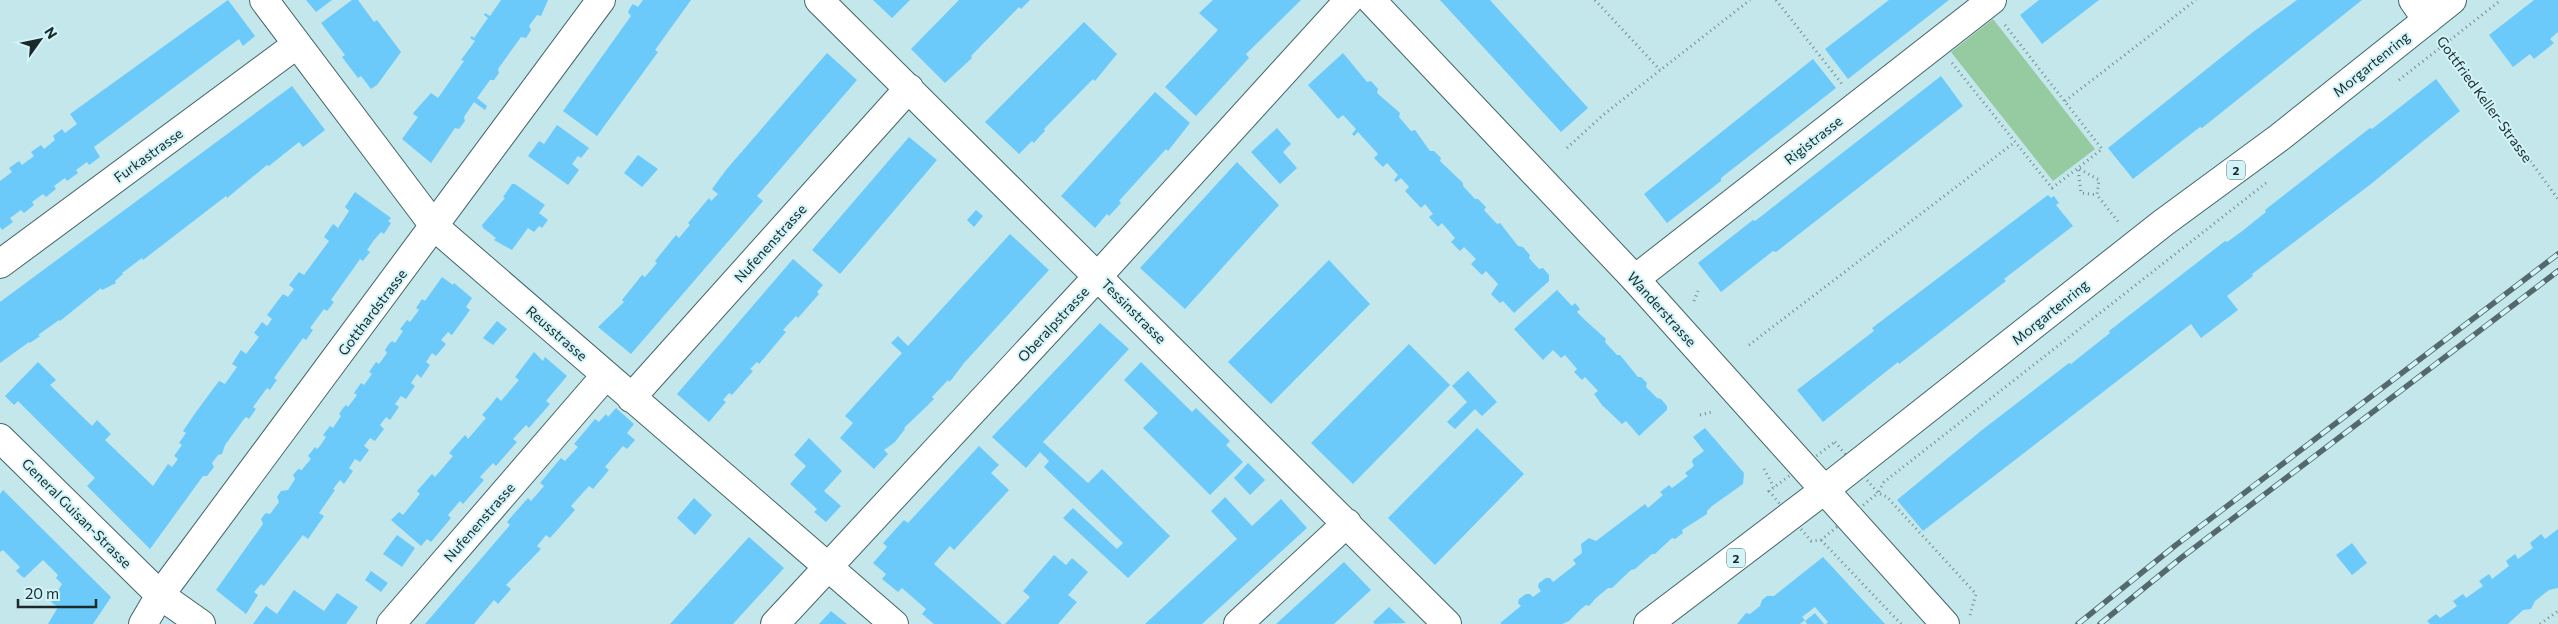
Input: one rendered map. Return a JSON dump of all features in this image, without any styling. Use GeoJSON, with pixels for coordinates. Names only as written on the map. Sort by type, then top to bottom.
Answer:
{"type":"FeatureCollection","features":[{"type":"Feature","properties":{"kind":"street","name":"Reusstrasse"},"geometry":{"type":"LineString","coordinates":[[264,0],[296,45],[435,226],[631,398],[894,624]]}},
{"type":"Feature","properties":{"kind":"street","name":"Gotthardstrasse"},"geometry":{"type":"LineString","coordinates":[[143,624],[160,595],[601,0]]}},
{"type":"Feature","properties":{"kind":"street","name":"Tessinstrasse"},"geometry":{"type":"LineString","coordinates":[[819,0],[1447,624]]}},
{"type":"Feature","properties":{"kind":"street","name":"Oberalpstrasse"},"geometry":{"type":"LineString","coordinates":[[775,624],[1098,276],[1349,0]]}},
{"type":"Feature","properties":{"kind":"street","name":"Wanderstrasse"},"geometry":{"type":"LineString","coordinates":[[1372,0],[1635,279],[1823,491],[1957,620]]}},
{"type":"Feature","properties":{"kind":"street","name":"Morgartenring"},"geometry":{"type":"LineString","coordinates":[[1648,624],[1823,491],[2163,223],[2280,138],[2420,10],[2452,0]]}},
{"type":"Feature","properties":{"kind":"street","name":"Rigistrasse"},"geometry":{"type":"LineString","coordinates":[[1635,279],[1990,2]]}},
{"type":"Feature","properties":{"kind":"street","name":"Furkastrasse"},"geometry":{"type":"LineString","coordinates":[[0,264],[296,45]]}},
{"type":"Feature","properties":{"kind":"street","name":"Nufenenstrasse"},"geometry":{"type":"LineString","coordinates":[[631,398],[909,88]]}},
{"type":"Feature","properties":{"kind":"street","name":"Nufenenstrasse"},"geometry":{"type":"LineString","coordinates":[[391,624],[606,375]]}},
{"type":"Feature","properties":{"kind":"street","name":"General Guisan-Strasse"},"geometry":{"type":"LineString","coordinates":[[0,438],[160,595],[202,624]]}},
{"type":"Feature","properties":{"kind":"street"},"geometry":{"type":"LineString","coordinates":[[1238,624],[1347,523]]}},
{"type":"Feature","properties":{"kind":"path"},"geometry":{"type":"LineString","coordinates":[[1595,0],[1660,70]]}},
{"type":"Feature","properties":{"kind":"path"},"geometry":{"type":"LineString","coordinates":[[1567,148],[1660,70],[1750,0]]}},
{"type":"Feature","properties":{"kind":"path"},"geometry":{"type":"LineString","coordinates":[[1776,0],[1858,105]]}},
{"type":"Feature","properties":{"kind":"path"},"geometry":{"type":"LineString","coordinates":[[2065,101],[2196,0]]}},
{"type":"Feature","properties":{"kind":"path"},"geometry":{"type":"LineString","coordinates":[[2397,81],[2501,0]]}},
{"type":"Feature","properties":{"kind":"path"},"geometry":{"type":"LineString","coordinates":[[1936,43],[2052,188],[2102,149],[1990,2]]}},
{"type":"Feature","properties":{"kind":"path","name":"Gottfried Keller-Strasse"},"geometry":{"type":"LineString","coordinates":[[2420,10],[2558,198]]}},
{"type":"Feature","properties":{"kind":"path"},"geometry":{"type":"LineString","coordinates":[[1749,346],[2015,142]]}},
{"type":"Feature","properties":{"kind":"path"},"geometry":{"type":"LineString","coordinates":[[2078,168],[2081,194],[2097,194]]}},
{"type":"Feature","properties":{"kind":"path"},"geometry":{"type":"LineString","coordinates":[[2078,168],[2099,180],[2097,194],[2121,225]]}},
{"type":"Feature","properties":{"kind":"path"},"geometry":{"type":"LineString","coordinates":[[1957,620],[1976,594],[1887,497],[1878,493],[1884,482],[2273,178]]}},
{"type":"Feature","properties":{"kind":"path"},"geometry":{"type":"LineString","coordinates":[[1694,301],[1698,291]]}},
{"type":"Feature","properties":{"kind":"path"},"geometry":{"type":"LineString","coordinates":[[1700,415],[1712,412]]}},
{"type":"Feature","properties":{"kind":"path"},"geometry":{"type":"LineString","coordinates":[[1764,469],[1774,488]]}},
{"type":"Feature","properties":{"kind":"path"},"geometry":{"type":"LineString","coordinates":[[1821,540],[1901,624]]}},
{"type":"Feature","properties":{"kind":"path"},"geometry":{"type":"LineString","coordinates":[[2540,624],[2558,611]]}},
{"type":"Feature","properties":{"kind":"green space"},"geometry":{"type":"Polygon","coordinates":[[[1993,19],[2095,149],[2053,181],[1951,52],[1993,19]]]}},
{"type":"Feature","properties":{"kind":"building"},"geometry":{"type":"Polygon","coordinates":[[[228,0],[255,36],[243,46],[239,39],[94,147],[100,157],[89,165],[87,162],[76,170],[78,173],[67,181],[65,178],[54,186],[56,189],[46,197],[43,194],[32,202],[34,205],[24,213],[21,210],[10,218],[13,222],[2,230],[0,227],[0,181],[12,172],[9,168],[19,161],[22,165],[34,156],[31,152],[41,145],[44,149],[55,140],[53,136],[62,129],[65,133],[77,124],[70,114],[228,0]]]}},
{"type":"Feature","properties":{"kind":"building"},"geometry":{"type":"Polygon","coordinates":[[[306,0],[332,0],[316,12],[306,0]]]}},
{"type":"Feature","properties":{"kind":"building"},"geometry":{"type":"Polygon","coordinates":[[[352,0],[358,0],[374,22],[377,20],[401,52],[377,85],[371,89],[361,76],[358,78],[342,57],[345,55],[321,23],[352,0]]]}},
{"type":"Feature","properties":{"kind":"building"},"geometry":{"type":"Polygon","coordinates":[[[501,0],[548,0],[541,16],[537,15],[529,26],[531,30],[526,38],[521,37],[498,69],[499,73],[494,80],[490,80],[477,98],[487,106],[485,110],[474,102],[464,117],[465,121],[459,129],[455,128],[431,163],[402,139],[418,117],[413,114],[414,112],[431,93],[438,98],[464,61],[461,60],[475,41],[470,38],[472,36],[474,38],[488,18],[484,15],[485,13],[490,16],[501,0]]]}},
{"type":"Feature","properties":{"kind":"building"},"geometry":{"type":"Polygon","coordinates":[[[643,0],[691,0],[655,50],[658,52],[597,136],[563,111],[631,16],[628,12],[630,8],[633,4],[638,7],[643,0]]]}},
{"type":"Feature","properties":{"kind":"building"},"geometry":{"type":"Polygon","coordinates":[[[873,0],[910,0],[892,18],[873,0]]]}},
{"type":"Feature","properties":{"kind":"building"},"geometry":{"type":"Polygon","coordinates":[[[959,0],[1030,0],[1021,9],[1019,7],[971,56],[972,58],[945,83],[911,49],[959,0]]]}},
{"type":"Feature","properties":{"kind":"building"},"geometry":{"type":"Polygon","coordinates":[[[1213,0],[1301,0],[1246,54],[1249,58],[1196,116],[1165,87],[1218,30],[1199,13],[1213,0]]]}},
{"type":"Feature","properties":{"kind":"building"},"geometry":{"type":"Polygon","coordinates":[[[1440,0],[1490,0],[1588,108],[1561,132],[1440,0]]]}},
{"type":"Feature","properties":{"kind":"building"},"geometry":{"type":"Polygon","coordinates":[[[1889,0],[1949,0],[1848,79],[1825,49],[1889,0]]]}},
{"type":"Feature","properties":{"kind":"building"},"geometry":{"type":"Polygon","coordinates":[[[2039,0],[2099,0],[2042,44],[2020,15],[2039,0]]]}},
{"type":"Feature","properties":{"kind":"building"},"geometry":{"type":"Polygon","coordinates":[[[2297,0],[2362,0],[2202,128],[2200,127],[2133,179],[2108,148],[2253,32],[2297,0]]]}},
{"type":"Feature","properties":{"kind":"building"},"geometry":{"type":"Polygon","coordinates":[[[2534,0],[2558,0],[2558,32],[2550,39],[2554,43],[2534,59],[2530,54],[2513,67],[2489,35],[2534,0]]]}},
{"type":"Feature","properties":{"kind":"building"},"geometry":{"type":"Polygon","coordinates":[[[1084,22],[1117,54],[1095,81],[1093,79],[1044,129],[1045,131],[1034,143],[1032,141],[1019,154],[985,122],[1084,22]]]}},
{"type":"Feature","properties":{"kind":"building"},"geometry":{"type":"Polygon","coordinates":[[[827,53],[857,80],[757,196],[763,201],[631,354],[598,327],[624,302],[622,300],[642,275],[645,277],[657,263],[655,261],[676,235],[679,238],[690,225],[688,223],[709,198],[711,201],[718,194],[712,189],[726,170],[827,53]]]}},
{"type":"Feature","properties":{"kind":"building"},"geometry":{"type":"Polygon","coordinates":[[[1343,53],[1367,82],[1371,81],[1378,89],[1377,93],[1400,113],[1399,117],[1411,131],[1415,130],[1430,151],[1434,151],[1441,158],[1440,161],[1463,183],[1463,186],[1475,199],[1478,199],[1486,207],[1484,210],[1497,224],[1500,223],[1518,246],[1523,247],[1530,255],[1529,258],[1539,269],[1543,268],[1549,275],[1549,281],[1514,313],[1503,301],[1500,303],[1491,294],[1498,284],[1486,271],[1482,275],[1471,264],[1476,259],[1464,247],[1460,251],[1451,242],[1455,238],[1442,223],[1438,227],[1429,217],[1433,214],[1425,204],[1421,208],[1405,191],[1409,187],[1401,178],[1396,182],[1394,180],[1398,175],[1387,163],[1383,167],[1374,158],[1378,154],[1358,132],[1354,136],[1352,134],[1356,129],[1343,115],[1338,119],[1308,85],[1343,53]]]}},
{"type":"Feature","properties":{"kind":"building"},"geometry":{"type":"Polygon","coordinates":[[[1813,59],[1836,88],[1667,223],[1644,194],[1813,59]]]}},
{"type":"Feature","properties":{"kind":"building"},"geometry":{"type":"Polygon","coordinates":[[[1941,76],[1963,106],[1776,252],[1773,251],[1721,292],[1698,263],[1941,76]]]}},
{"type":"Feature","properties":{"kind":"building"},"geometry":{"type":"Polygon","coordinates":[[[2436,79],[2460,111],[2371,184],[2252,274],[2253,276],[2227,296],[2238,310],[2201,338],[2191,324],[1923,531],[1897,500],[1982,430],[2069,363],[2071,364],[2110,333],[2109,331],[2225,241],[2227,242],[2241,232],[2266,212],[2265,210],[2436,79]]]}},
{"type":"Feature","properties":{"kind":"building"},"geometry":{"type":"Polygon","coordinates":[[[292,86],[325,130],[303,147],[299,142],[227,198],[226,196],[143,260],[142,258],[122,273],[115,281],[116,283],[102,290],[101,288],[60,321],[38,335],[40,336],[0,363],[0,302],[292,86]]]}},
{"type":"Feature","properties":{"kind":"building"},"geometry":{"type":"Polygon","coordinates":[[[1155,92],[1190,123],[1168,151],[1166,149],[1119,201],[1121,203],[1109,216],[1107,214],[1095,228],[1061,196],[1155,92]]]}},
{"type":"Feature","properties":{"kind":"building"},"geometry":{"type":"Polygon","coordinates":[[[557,125],[589,148],[581,158],[578,156],[572,164],[579,170],[568,185],[528,156],[539,141],[544,144],[557,125]]]}},
{"type":"Feature","properties":{"kind":"building"},"geometry":{"type":"Polygon","coordinates":[[[1277,128],[1291,144],[1283,152],[1297,168],[1280,184],[1251,152],[1277,128]]]}},
{"type":"Feature","properties":{"kind":"building"},"geometry":{"type":"Polygon","coordinates":[[[909,137],[937,160],[840,274],[812,250],[909,137]]]}},
{"type":"Feature","properties":{"kind":"building"},"geometry":{"type":"Polygon","coordinates":[[[638,155],[658,169],[642,187],[624,173],[638,155]]]}},
{"type":"Feature","properties":{"kind":"building"},"geometry":{"type":"Polygon","coordinates":[[[1237,162],[1279,205],[1185,309],[1140,268],[1237,162]]]}},
{"type":"Feature","properties":{"kind":"building"},"geometry":{"type":"Polygon","coordinates":[[[512,184],[515,184],[545,205],[539,213],[548,220],[542,228],[539,226],[534,232],[528,228],[512,250],[494,240],[496,238],[483,228],[482,225],[505,198],[503,197],[512,184]]]}},
{"type":"Feature","properties":{"kind":"building"},"geometry":{"type":"Polygon","coordinates":[[[355,192],[391,218],[388,221],[391,223],[384,234],[381,232],[374,240],[367,250],[370,252],[363,261],[360,259],[331,300],[334,302],[327,311],[324,309],[310,328],[313,330],[306,340],[303,338],[274,378],[277,380],[270,390],[267,388],[253,407],[256,409],[249,419],[246,417],[244,419],[225,445],[222,454],[218,455],[212,463],[214,467],[207,476],[203,476],[150,549],[87,486],[95,478],[18,401],[14,405],[5,396],[38,362],[56,380],[50,385],[92,426],[97,420],[111,434],[105,440],[153,486],[168,464],[172,467],[178,459],[174,456],[182,445],[179,443],[186,433],[183,431],[196,412],[219,381],[225,384],[237,367],[232,364],[241,350],[246,354],[259,337],[254,333],[262,322],[267,326],[272,319],[267,315],[283,294],[288,297],[294,289],[289,285],[299,272],[304,275],[329,241],[324,237],[333,224],[338,228],[349,211],[345,207],[355,192]]]}},
{"type":"Feature","properties":{"kind":"building"},"geometry":{"type":"Polygon","coordinates":[[[2048,195],[2051,198],[2054,196],[2059,203],[2056,205],[2073,226],[2004,279],[2006,281],[1899,364],[1898,362],[1823,422],[1797,390],[1874,331],[1872,328],[2048,195]]]}},
{"type":"Feature","properties":{"kind":"building"},"geometry":{"type":"Polygon","coordinates":[[[976,210],[983,216],[974,227],[967,220],[976,210]]]}},
{"type":"Feature","properties":{"kind":"building"},"geometry":{"type":"Polygon","coordinates":[[[1010,234],[1049,270],[964,363],[952,379],[949,382],[948,380],[932,397],[934,399],[904,428],[895,442],[884,450],[888,454],[874,469],[840,438],[853,423],[845,416],[902,353],[891,343],[898,336],[908,346],[1010,234]]]}},
{"type":"Feature","properties":{"kind":"building"},"geometry":{"type":"Polygon","coordinates":[[[793,259],[823,285],[817,292],[819,294],[798,318],[796,316],[783,330],[786,332],[759,364],[757,362],[750,369],[753,371],[732,395],[729,393],[723,400],[726,402],[709,422],[677,394],[793,259]]]}},
{"type":"Feature","properties":{"kind":"building"},"geometry":{"type":"Polygon","coordinates":[[[1329,260],[1370,304],[1271,404],[1228,362],[1329,260]]]}},
{"type":"Feature","properties":{"kind":"building"},"geometry":{"type":"Polygon","coordinates":[[[442,277],[453,285],[454,283],[472,298],[466,307],[470,310],[452,335],[448,332],[441,340],[446,344],[436,356],[432,353],[426,362],[430,365],[421,378],[417,374],[411,383],[415,386],[406,399],[401,396],[395,404],[399,407],[390,420],[386,417],[380,425],[384,429],[375,441],[370,438],[364,446],[369,450],[360,462],[355,459],[349,468],[353,471],[344,484],[340,480],[333,489],[335,490],[319,513],[324,516],[308,539],[303,535],[264,586],[261,584],[254,592],[258,595],[246,614],[216,590],[263,524],[261,519],[266,513],[270,514],[279,502],[277,497],[281,491],[288,490],[295,479],[293,475],[298,469],[302,470],[311,459],[308,456],[315,447],[317,449],[320,446],[326,437],[323,435],[330,426],[333,428],[341,416],[339,414],[343,408],[346,405],[348,407],[357,395],[354,393],[361,383],[364,385],[372,374],[369,372],[376,362],[379,364],[387,353],[385,350],[389,344],[392,341],[395,343],[403,331],[400,329],[407,320],[410,322],[419,310],[416,308],[422,299],[425,301],[442,277]]]}},
{"type":"Feature","properties":{"kind":"building"},"geometry":{"type":"Polygon","coordinates":[[[1557,290],[1572,306],[1575,303],[1580,309],[1577,312],[1606,339],[1605,342],[1617,355],[1620,355],[1638,377],[1641,377],[1647,383],[1646,387],[1667,406],[1667,410],[1639,436],[1626,421],[1622,424],[1602,405],[1594,394],[1598,391],[1585,377],[1582,380],[1574,372],[1577,369],[1565,355],[1561,358],[1553,350],[1543,360],[1514,329],[1557,290]]]}},
{"type":"Feature","properties":{"kind":"building"},"geometry":{"type":"Polygon","coordinates":[[[497,321],[507,329],[493,345],[483,338],[497,321]]]}},
{"type":"Feature","properties":{"kind":"building"},"geometry":{"type":"Polygon","coordinates":[[[1100,323],[1129,349],[1043,442],[1088,483],[1102,469],[1170,536],[1128,578],[1063,518],[1073,508],[1117,549],[1123,543],[1044,467],[1049,461],[1040,452],[1026,468],[992,437],[1100,323]]]}},
{"type":"Feature","properties":{"kind":"building"},"geometry":{"type":"Polygon","coordinates":[[[1409,344],[1450,385],[1353,484],[1311,443],[1409,344]]]}},
{"type":"Feature","properties":{"kind":"building"},"geometry":{"type":"Polygon","coordinates":[[[534,352],[543,361],[545,357],[567,376],[546,401],[550,404],[529,428],[526,425],[513,439],[517,442],[496,466],[493,463],[480,477],[484,480],[463,504],[460,501],[448,515],[451,518],[431,542],[427,539],[421,546],[391,520],[399,512],[403,515],[420,494],[417,491],[432,474],[435,477],[453,456],[449,453],[465,435],[468,439],[486,418],[482,415],[497,397],[501,401],[519,380],[515,377],[534,352]]]}},
{"type":"Feature","properties":{"kind":"building"},"geometry":{"type":"Polygon","coordinates":[[[1141,362],[1192,412],[1196,408],[1230,441],[1226,445],[1243,462],[1210,495],[1143,428],[1158,413],[1124,380],[1141,362]]]}},
{"type":"Feature","properties":{"kind":"building"},"geometry":{"type":"Polygon","coordinates":[[[1468,371],[1497,402],[1482,416],[1475,409],[1455,429],[1447,422],[1467,402],[1452,386],[1468,371]]]}},
{"type":"Feature","properties":{"kind":"building"},"geometry":{"type":"Polygon","coordinates":[[[616,408],[634,424],[627,433],[635,440],[627,449],[623,446],[605,467],[609,470],[593,489],[589,486],[571,506],[575,510],[550,538],[546,535],[537,546],[541,549],[506,585],[511,589],[498,604],[494,600],[474,624],[425,624],[510,525],[507,522],[512,516],[528,498],[531,501],[544,486],[540,483],[561,458],[565,461],[578,447],[574,444],[595,419],[599,422],[606,414],[608,417],[616,408]]]}},
{"type":"Feature","properties":{"kind":"building"},"geometry":{"type":"Polygon","coordinates":[[[1477,428],[1524,474],[1435,565],[1388,518],[1477,428]]]}},
{"type":"Feature","properties":{"kind":"building"},"geometry":{"type":"Polygon","coordinates":[[[1705,428],[1744,473],[1743,484],[1712,506],[1707,511],[1707,514],[1682,530],[1683,533],[1675,539],[1672,538],[1655,554],[1652,554],[1635,569],[1631,570],[1612,588],[1608,588],[1589,606],[1586,605],[1569,621],[1562,624],[1500,623],[1521,606],[1518,603],[1519,599],[1526,594],[1530,594],[1533,597],[1541,591],[1538,587],[1539,583],[1546,578],[1550,578],[1553,582],[1576,564],[1573,560],[1582,553],[1581,544],[1589,538],[1596,541],[1645,504],[1648,508],[1663,495],[1660,492],[1669,485],[1672,488],[1688,476],[1685,473],[1694,466],[1693,459],[1704,451],[1693,437],[1705,428]]]}},
{"type":"Feature","properties":{"kind":"building"},"geometry":{"type":"Polygon","coordinates":[[[809,438],[842,471],[824,491],[841,506],[826,522],[814,512],[817,509],[790,484],[806,466],[794,455],[809,438]]]}},
{"type":"Feature","properties":{"kind":"building"},"geometry":{"type":"Polygon","coordinates":[[[979,446],[999,465],[991,473],[1009,490],[954,550],[950,546],[934,564],[1002,624],[934,624],[922,614],[926,609],[902,588],[898,592],[882,579],[886,574],[873,563],[887,547],[883,543],[904,520],[908,523],[979,446]]]}},
{"type":"Feature","properties":{"kind":"building"},"geometry":{"type":"Polygon","coordinates":[[[1248,463],[1265,480],[1250,495],[1234,478],[1248,463]]]}},
{"type":"Feature","properties":{"kind":"building"},"geometry":{"type":"Polygon","coordinates":[[[3,490],[111,597],[93,624],[48,624],[58,607],[51,602],[62,584],[56,578],[58,575],[43,560],[24,578],[16,571],[20,567],[3,550],[0,552],[0,494],[3,490]]]}},
{"type":"Feature","properties":{"kind":"building"},"geometry":{"type":"Polygon","coordinates":[[[1225,497],[1252,526],[1281,499],[1307,528],[1202,624],[1145,624],[1237,539],[1211,511],[1225,497]]]}},
{"type":"Feature","properties":{"kind":"building"},"geometry":{"type":"Polygon","coordinates":[[[694,498],[712,515],[695,535],[677,518],[694,498]]]}},
{"type":"Feature","properties":{"kind":"building"},"geometry":{"type":"Polygon","coordinates":[[[2558,529],[2558,588],[2549,590],[2535,601],[2531,609],[2523,610],[2508,624],[2430,624],[2427,621],[2436,614],[2440,618],[2457,606],[2453,601],[2463,594],[2466,598],[2483,586],[2479,581],[2489,574],[2492,579],[2509,566],[2506,561],[2515,554],[2518,559],[2533,548],[2530,543],[2541,534],[2545,539],[2558,529]]]}},
{"type":"Feature","properties":{"kind":"building"},"geometry":{"type":"Polygon","coordinates":[[[397,535],[415,548],[402,567],[383,554],[397,535]]]}},
{"type":"Feature","properties":{"kind":"building"},"geometry":{"type":"Polygon","coordinates":[[[749,537],[784,568],[733,624],[670,624],[749,537]]]}},
{"type":"Feature","properties":{"kind":"building"},"geometry":{"type":"Polygon","coordinates":[[[2352,543],[2367,563],[2352,575],[2336,555],[2352,543]]]}},
{"type":"Feature","properties":{"kind":"building"},"geometry":{"type":"Polygon","coordinates":[[[1054,555],[1066,565],[1072,558],[1088,572],[1068,595],[1077,602],[1058,624],[1005,624],[1030,597],[1023,591],[1054,555]]]}},
{"type":"Feature","properties":{"kind":"building"},"geometry":{"type":"Polygon","coordinates":[[[1823,557],[1885,624],[1826,624],[1828,622],[1815,607],[1802,617],[1805,620],[1800,624],[1737,624],[1746,613],[1750,614],[1760,606],[1762,600],[1767,596],[1774,596],[1823,557]]]}},
{"type":"Feature","properties":{"kind":"building"},"geometry":{"type":"Polygon","coordinates":[[[1344,562],[1371,590],[1334,624],[1276,624],[1344,562]]]}},
{"type":"Feature","properties":{"kind":"building"},"geometry":{"type":"Polygon","coordinates":[[[371,571],[388,583],[381,592],[365,580],[371,571]]]}},
{"type":"Feature","properties":{"kind":"building"},"geometry":{"type":"Polygon","coordinates":[[[294,590],[324,611],[337,593],[358,607],[346,624],[253,624],[266,606],[277,614],[294,590]]]}},
{"type":"Feature","properties":{"kind":"building"},"geometry":{"type":"Polygon","coordinates":[[[1389,607],[1406,623],[1375,624],[1373,622],[1389,607]]]}},
{"type":"Feature","properties":{"kind":"building"},"geometry":{"type":"Polygon","coordinates":[[[831,611],[847,624],[819,624],[831,611]]]}},
{"type":"Feature","properties":{"kind":"building"},"geometry":{"type":"Polygon","coordinates":[[[1815,613],[1824,624],[1807,624],[1805,621],[1815,613]]]}},
{"type":"Feature","properties":{"kind":"railway"},"geometry":{"type":"LineString","coordinates":[[2078,624],[2176,545],[2558,254]]}},
{"type":"Feature","properties":{"kind":"railway"},"geometry":{"type":"LineString","coordinates":[[2100,624],[2181,558],[2558,271]]}}]}
